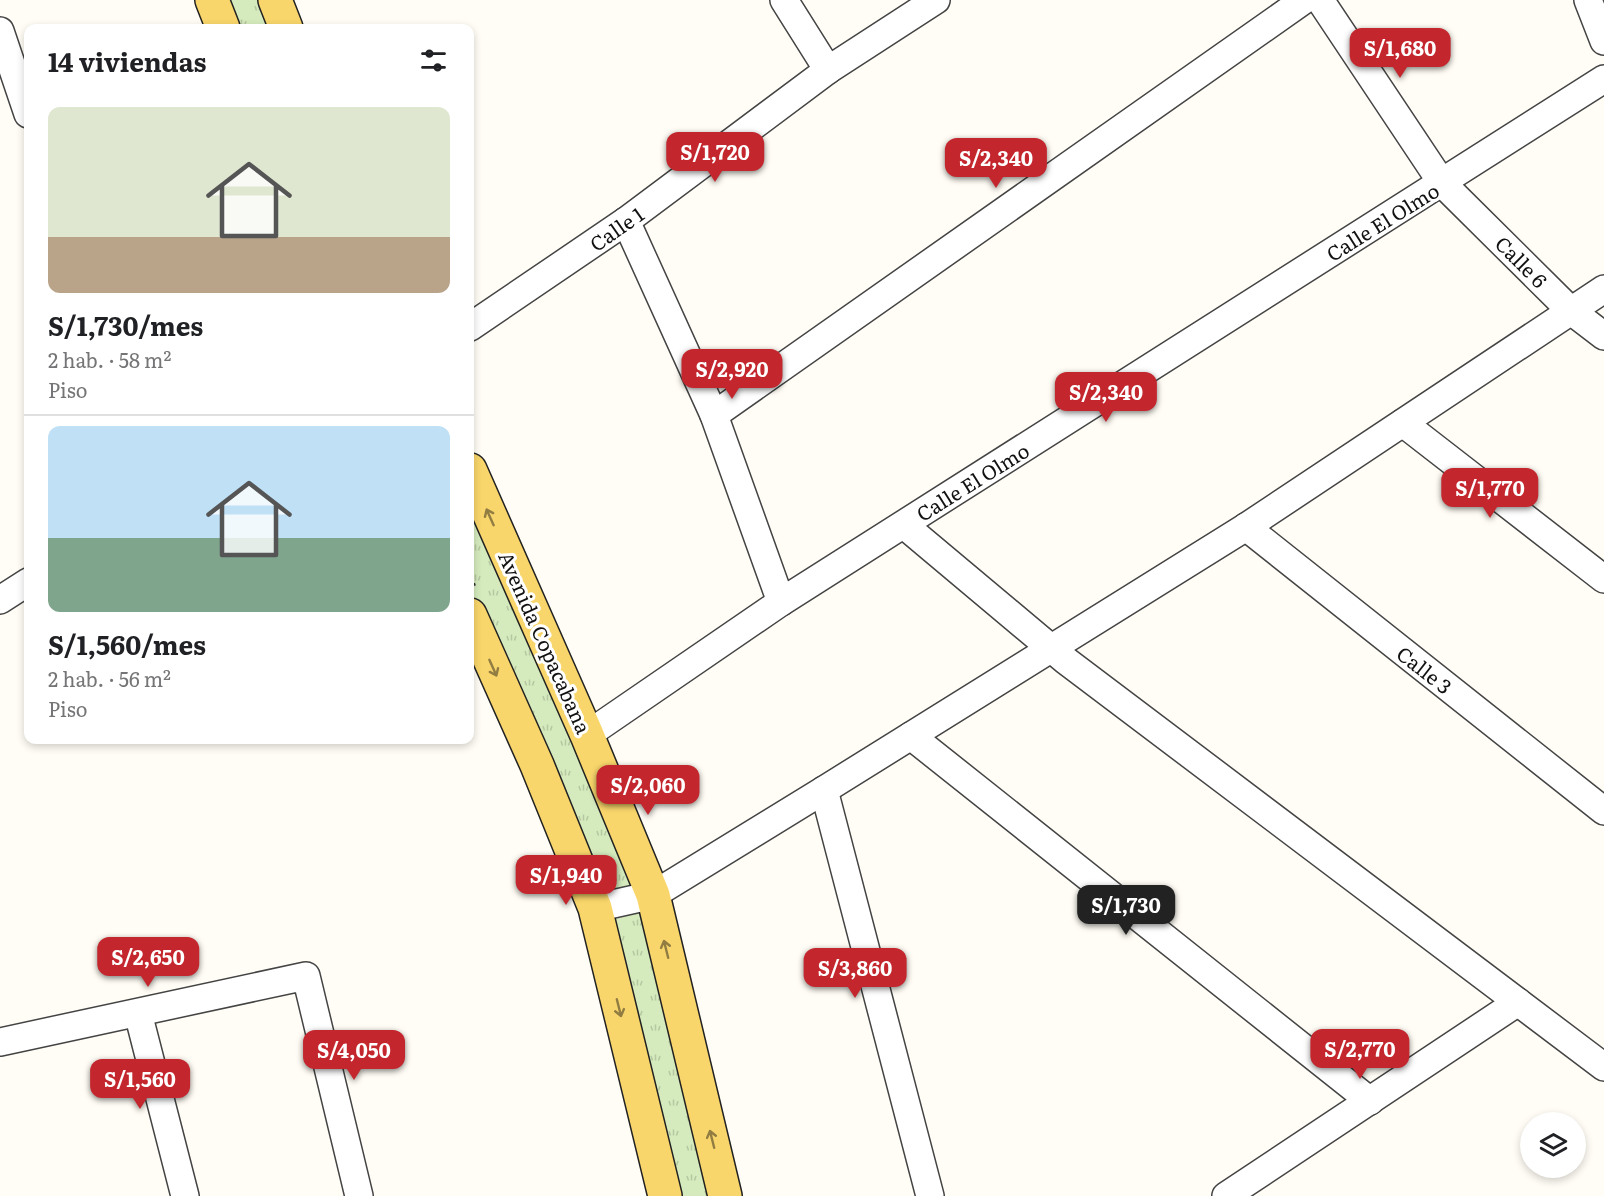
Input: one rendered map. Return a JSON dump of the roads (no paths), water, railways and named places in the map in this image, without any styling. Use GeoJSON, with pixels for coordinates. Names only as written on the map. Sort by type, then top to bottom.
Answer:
{"type":"FeatureCollection","features":[{"type":"Feature","properties":{"kind":"main road"},"geometry":{"type":"LineString","coordinates":[[212,0],[221,24]]}},
{"type":"Feature","properties":{"kind":"main road"},"geometry":{"type":"LineString","coordinates":[[274,0],[284,24]]}},
{"type":"Feature","properties":{"kind":"main road","name":"Avenida Copacabana"},"geometry":{"type":"LineString","coordinates":[[474,479],[587,735],[653,895],[725,1196]]}},
{"type":"Feature","properties":{"kind":"main road"},"geometry":{"type":"LineString","coordinates":[[474,624],[537,765],[595,908],[665,1196]]}},
{"type":"Feature","properties":{"kind":"street"},"geometry":{"type":"LineString","coordinates":[[784,0],[828,70]]}},
{"type":"Feature","properties":{"kind":"street","name":"Calle 1"},"geometry":{"type":"LineString","coordinates":[[474,324],[626,221],[828,70],[936,0]]}},
{"type":"Feature","properties":{"kind":"street"},"geometry":{"type":"LineString","coordinates":[[714,415],[1304,0]]}},
{"type":"Feature","properties":{"kind":"street","name":"Calle 6"},"geometry":{"type":"LineString","coordinates":[[1320,0],[1442,183],[1570,310],[1604,336]]}},
{"type":"Feature","properties":{"kind":"street"},"geometry":{"type":"LineString","coordinates":[[1588,0],[1604,40]]}},
{"type":"Feature","properties":{"kind":"street"},"geometry":{"type":"LineString","coordinates":[[0,31],[24,102]]}},
{"type":"Feature","properties":{"kind":"street","name":"Calle El Olmo"},"geometry":{"type":"LineString","coordinates":[[587,735],[782,602],[1604,79]]}},
{"type":"Feature","properties":{"kind":"street"},"geometry":{"type":"LineString","coordinates":[[626,221],[714,415],[782,602]]}},
{"type":"Feature","properties":{"kind":"street"},"geometry":{"type":"LineString","coordinates":[[595,908],[653,895],[1246,527],[1604,289]]}},
{"type":"Feature","properties":{"kind":"street"},"geometry":{"type":"LineString","coordinates":[[1402,423],[1604,579]]}},
{"type":"Feature","properties":{"kind":"street"},"geometry":{"type":"LineString","coordinates":[[904,525],[1052,649],[1604,1067]]}},
{"type":"Feature","properties":{"kind":"street","name":"Calle 3"},"geometry":{"type":"LineString","coordinates":[[1246,527],[1604,811]]}},
{"type":"Feature","properties":{"kind":"street"},"geometry":{"type":"LineString","coordinates":[[0,600],[24,585]]}},
{"type":"Feature","properties":{"kind":"street"},"geometry":{"type":"LineString","coordinates":[[911,736],[1370,1101]]}},
{"type":"Feature","properties":{"kind":"street"},"geometry":{"type":"LineString","coordinates":[[824,790],[930,1196]]}},
{"type":"Feature","properties":{"kind":"street"},"geometry":{"type":"LineString","coordinates":[[0,1042],[306,976],[359,1196]]}},
{"type":"Feature","properties":{"kind":"street"},"geometry":{"type":"LineString","coordinates":[[1226,1196],[1518,1002]]}},
{"type":"Feature","properties":{"kind":"street"},"geometry":{"type":"LineString","coordinates":[[138,1013],[185,1196]]}}]}
